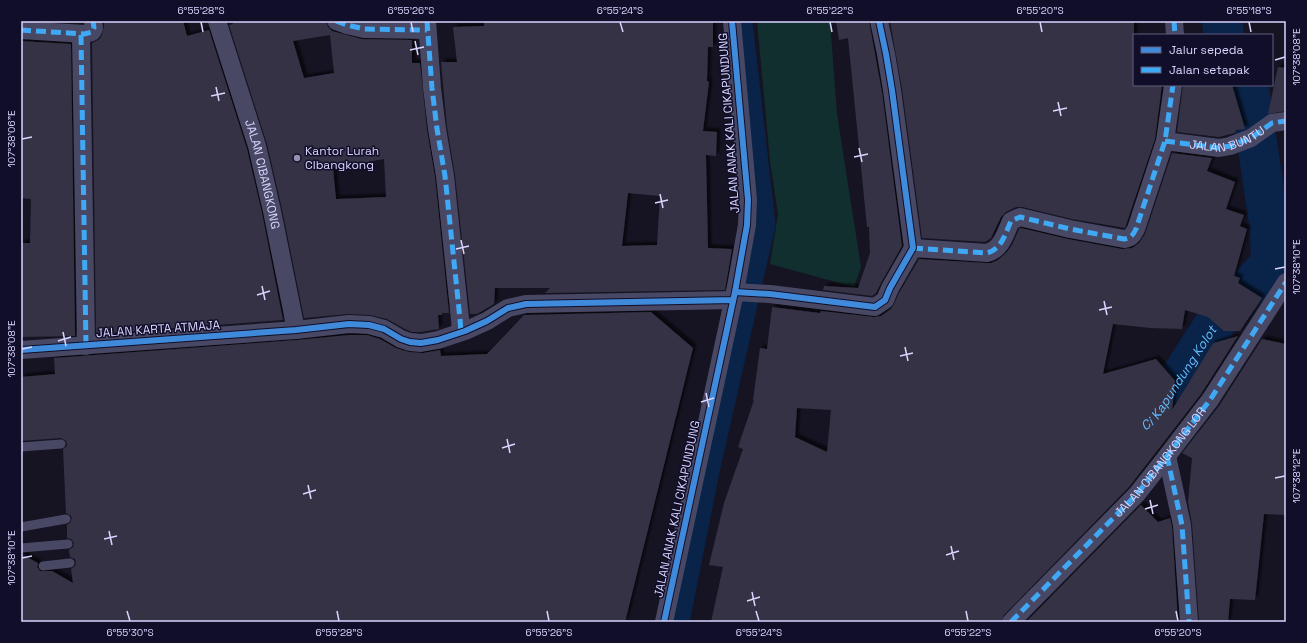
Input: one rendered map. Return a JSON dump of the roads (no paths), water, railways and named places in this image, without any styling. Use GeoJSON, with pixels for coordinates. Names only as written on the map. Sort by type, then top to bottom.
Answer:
{"type":"FeatureCollection","features":[{"type":"Feature","properties":{"kind":"street"},"geometry":{"type":"LineString","coordinates":[[21,30],[81,35],[92,32],[94,28],[93,21]]}},
{"type":"Feature","properties":{"kind":"street","name":"JALAN CIBANGKONG"},"geometry":{"type":"LineString","coordinates":[[217,21],[257,146],[296,330]]}},
{"type":"Feature","properties":{"kind":"street"},"geometry":{"type":"LineString","coordinates":[[336,21],[364,29],[427,26],[432,88],[445,176],[461,332]]}},
{"type":"Feature","properties":{"kind":"street","name":"JALAN ANAK KALI CIKAPUNDUNG"},"geometry":{"type":"LineString","coordinates":[[664,622],[738,295],[747,225],[748,200],[732,21]]}},
{"type":"Feature","properties":{"kind":"street"},"geometry":{"type":"LineString","coordinates":[[879,21],[893,98],[913,248],[987,253],[992,252],[1001,244],[1011,221],[1020,217],[1070,229],[1129,239],[1136,229],[1165,141],[1173,86]]}},
{"type":"Feature","properties":{"kind":"street"},"geometry":{"type":"LineString","coordinates":[[1174,21],[1175,34]]}},
{"type":"Feature","properties":{"kind":"street"},"geometry":{"type":"LineString","coordinates":[[81,35],[86,346]]}},
{"type":"Feature","properties":{"kind":"street","name":"JALAN BUNTU"},"geometry":{"type":"LineString","coordinates":[[1165,141],[1219,148],[1230,146],[1256,135],[1272,123],[1286,121]]}},
{"type":"Feature","properties":{"kind":"street","name":"JALAN KARTA ATMAJA"},"geometry":{"type":"LineString","coordinates":[[21,350],[296,330],[349,324],[369,325],[384,329],[400,339],[421,343],[438,340],[461,332],[479,325],[508,308],[526,304],[770,294],[875,307],[885,300],[890,288],[913,248]]}},
{"type":"Feature","properties":{"kind":"street","name":"JALAN CIBANGKONG LOR"},"geometry":{"type":"LineString","coordinates":[[1011,622],[1136,494],[1167,456],[1210,400],[1286,282]]}},
{"type":"Feature","properties":{"kind":"street"},"geometry":{"type":"LineString","coordinates":[[1167,456],[1182,524],[1190,622]]}},
{"type":"Feature","properties":{"kind":"lane"},"geometry":{"type":"LineString","coordinates":[[21,447],[61,444]]}},
{"type":"Feature","properties":{"kind":"lane"},"geometry":{"type":"LineString","coordinates":[[21,527],[66,519]]}},
{"type":"Feature","properties":{"kind":"lane"},"geometry":{"type":"LineString","coordinates":[[21,548],[68,544]]}},
{"type":"Feature","properties":{"kind":"lane"},"geometry":{"type":"LineString","coordinates":[[44,566],[70,563]]}},
{"type":"Feature","properties":{"kind":"waterway"},"geometry":{"type":"LineString","coordinates":[[678,622],[708,471],[764,225],[741,21]]}},
{"type":"Feature","properties":{"kind":"waterway","name":"Ci Kapundung Kolot"},"geometry":{"type":"LineString","coordinates":[[1222,21],[1224,34]]}},
{"type":"Feature","properties":{"kind":"waterway","name":"Ci Kapundung Kolot"},"geometry":{"type":"LineString","coordinates":[[1141,428],[1153,419],[1216,322],[1271,263],[1270,230],[1248,86]]}},
{"type":"Feature","properties":{"kind":"place","name":"Kantor Lurah CIbangkong"},"geometry":{"type":"Point","coordinates":[297,158]}}]}
